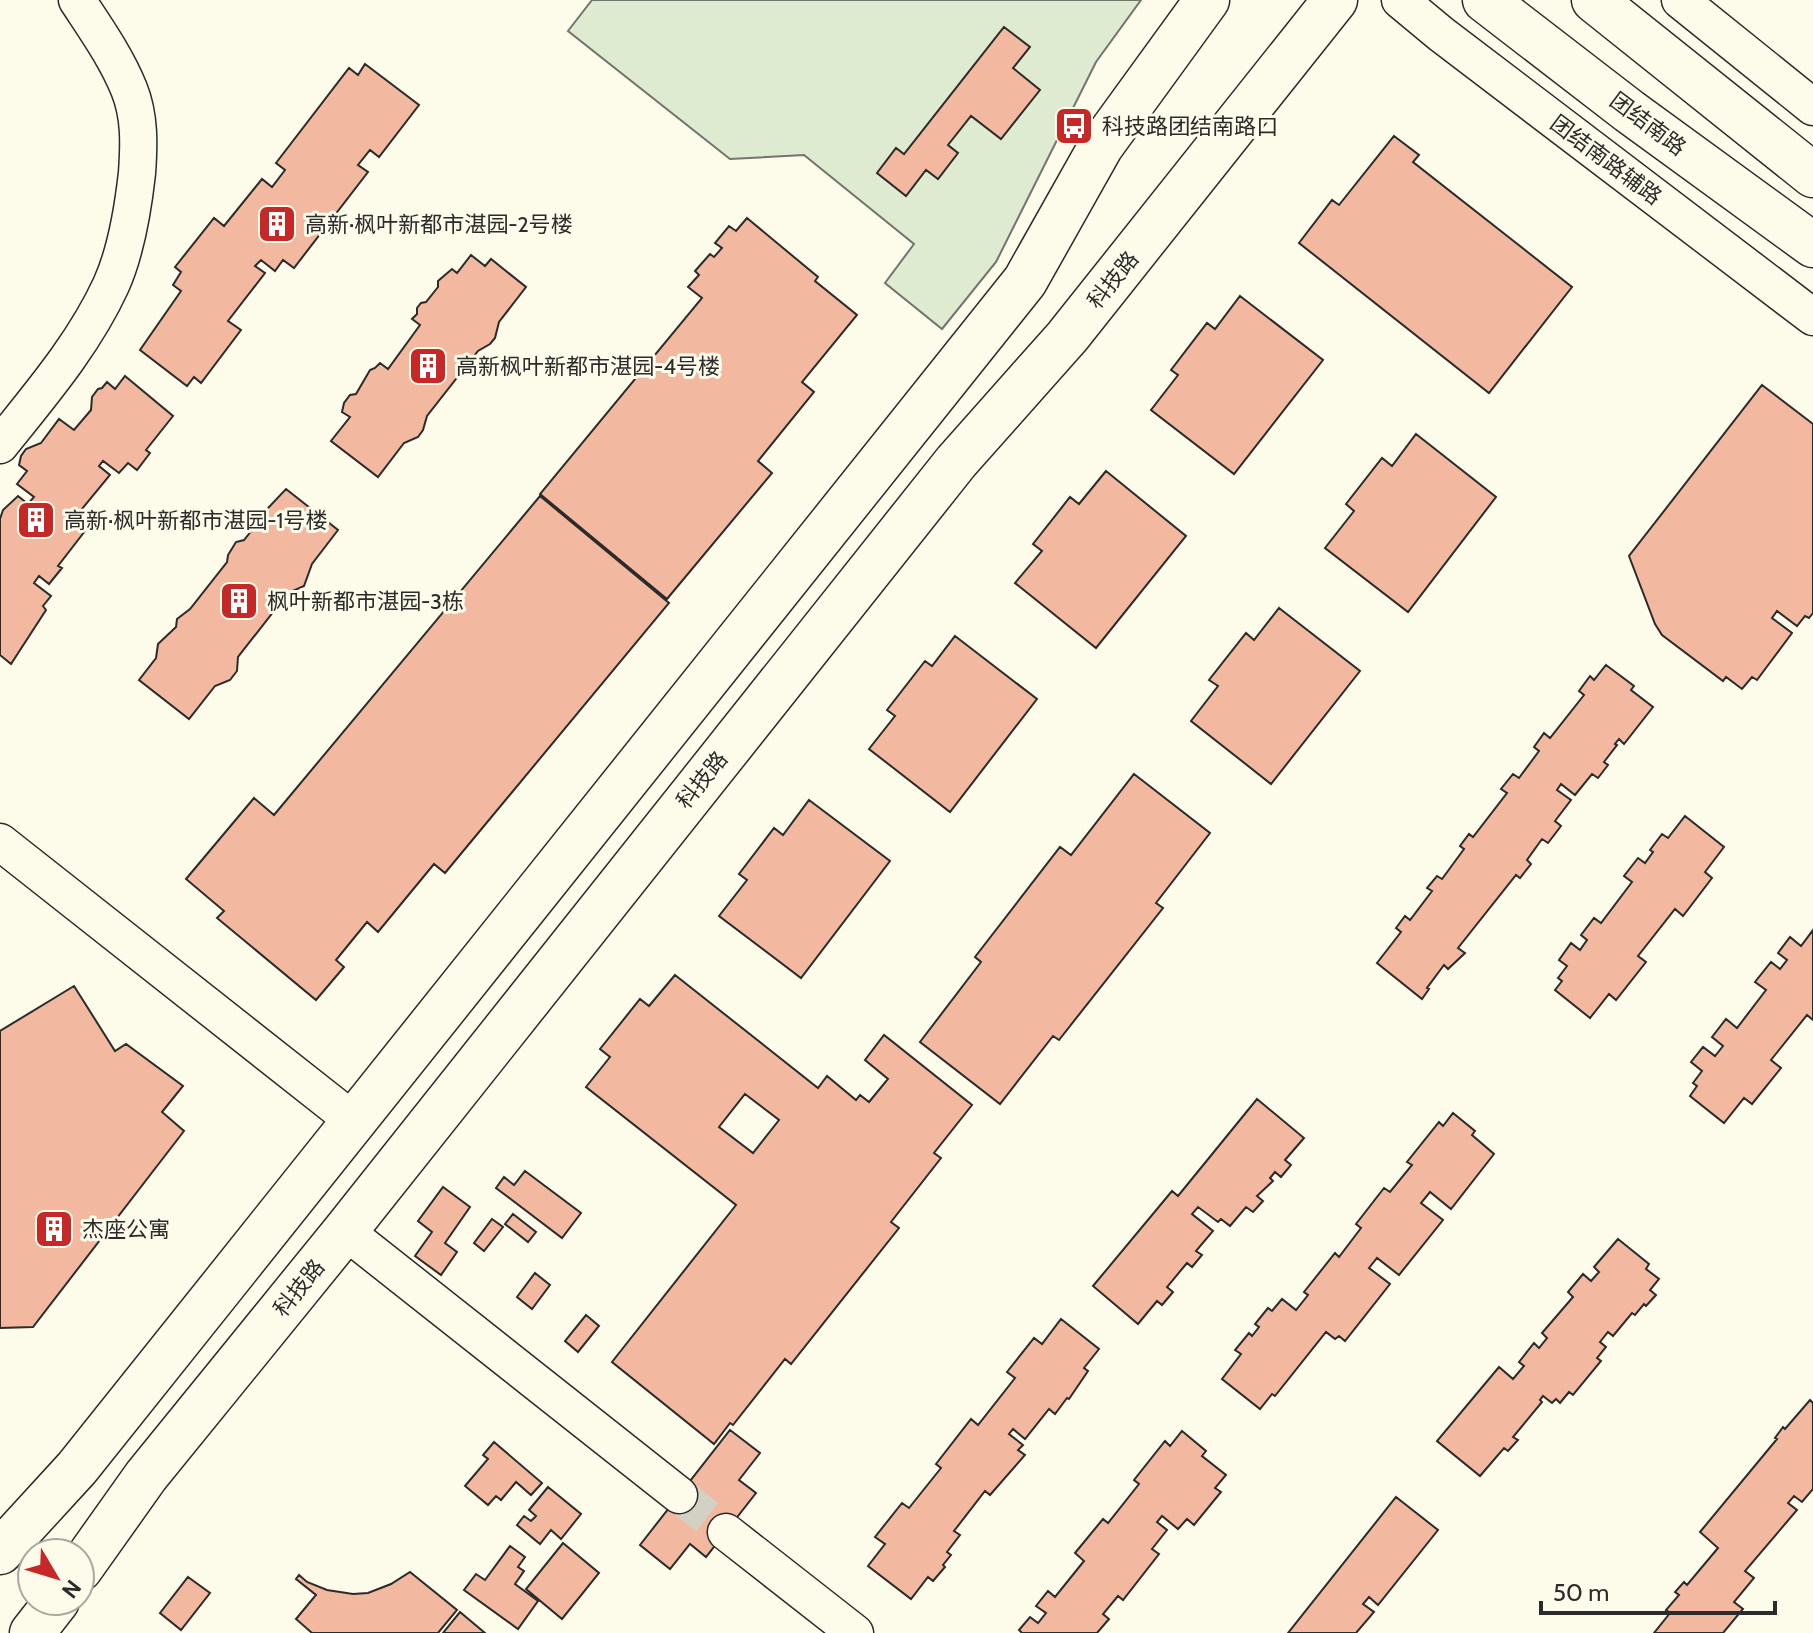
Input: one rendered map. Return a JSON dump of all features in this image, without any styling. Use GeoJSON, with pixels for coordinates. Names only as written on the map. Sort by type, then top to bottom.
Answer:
{"type":"FeatureCollection","features":[{"type":"Feature","properties":{"kind":"main road"},"geometry":{"type":"LineString","coordinates":[[0,1552],[77,1468],[1025,281],[1101,146],[1207,0]]}},
{"type":"Feature","properties":{"kind":"main road","name":"科技路"},"geometry":{"type":"LineString","coordinates":[[96,1546],[146,1476],[345,1231],[946,474],[1067,337],[1335,0]]}},
{"type":"Feature","properties":{"kind":"main road","name":"团结南路"},"geometry":{"type":"LineString","coordinates":[[1485,0],[1629,111],[1813,245]]}},
{"type":"Feature","properties":{"kind":"main road"},"geometry":{"type":"LineString","coordinates":[[1594,0],[1813,175]]}},
{"type":"Feature","properties":{"kind":"main road"},"geometry":{"type":"LineString","coordinates":[[32,1633],[44,1617]]}},
{"type":"Feature","properties":{"kind":"street"},"geometry":{"type":"LineString","coordinates":[[0,445],[59,372],[111,284],[127,232],[135,189],[140,138],[130,91],[107,46],[77,0]]}},
{"type":"Feature","properties":{"kind":"street","name":"团结南路辅路"},"geometry":{"type":"LineString","coordinates":[[1400,0],[1813,317]]}},
{"type":"Feature","properties":{"kind":"street"},"geometry":{"type":"LineString","coordinates":[[1680,0],[1813,107]]}},
{"type":"Feature","properties":{"kind":"street"},"geometry":{"type":"LineString","coordinates":[[0,842],[355,1122]]}},
{"type":"Feature","properties":{"kind":"street"},"geometry":{"type":"LineString","coordinates":[[345,1231],[679,1495]]}},
{"type":"Feature","properties":{"kind":"street"},"geometry":{"type":"LineString","coordinates":[[726,1532],[855,1633]]}},
{"type":"Feature","properties":{"kind":"green space"},"geometry":{"type":"Polygon","coordinates":[[[592,0],[1141,0],[1096,62],[996,262],[942,329],[885,283],[914,244],[804,155],[730,159],[568,31],[592,0]]]}},
{"type":"Feature","properties":{"kind":"building"},"geometry":{"type":"Polygon","coordinates":[[[1004,27],[1030,47],[1013,68],[1040,90],[1001,139],[971,116],[948,145],[958,153],[938,179],[926,170],[906,196],[877,173],[896,148],[904,154],[1004,27]]]}},
{"type":"Feature","properties":{"kind":"building","name":"高新·枫叶新都市湛园-2号楼"},"geometry":{"type":"Polygon","coordinates":[[[365,64],[419,105],[379,157],[370,150],[358,165],[368,172],[294,268],[283,260],[275,271],[261,260],[255,266],[265,273],[228,321],[241,330],[201,383],[194,377],[187,386],[140,350],[181,291],[173,285],[181,272],[175,267],[214,218],[224,226],[262,179],[272,187],[285,170],[276,163],[349,68],[358,75],[365,64]]]}},
{"type":"Feature","properties":{"kind":"building"},"geometry":{"type":"Polygon","coordinates":[[[1394,136],[1419,155],[1413,162],[1572,287],[1489,393],[1299,243],[1332,200],[1339,205],[1394,136]]]}},
{"type":"Feature","properties":{"kind":"building"},"geometry":{"type":"Polygon","coordinates":[[[747,218],[818,277],[815,281],[857,315],[802,382],[814,392],[758,461],[772,473],[667,599],[540,494],[702,298],[688,287],[699,275],[695,271],[710,254],[714,257],[722,248],[715,243],[729,226],[736,231],[747,218]]]}},
{"type":"Feature","properties":{"kind":"building","name":"高新枫叶新都市湛园-4号楼"},"geometry":{"type":"Polygon","coordinates":[[[471,255],[485,266],[491,259],[526,287],[499,322],[495,338],[478,351],[427,416],[418,437],[404,443],[378,477],[331,441],[350,417],[342,412],[344,403],[350,395],[356,394],[370,370],[380,363],[388,369],[420,325],[412,319],[417,314],[417,308],[438,287],[438,281],[452,269],[457,273],[471,255]]]}},
{"type":"Feature","properties":{"kind":"building"},"geometry":{"type":"Polygon","coordinates":[[[1240,296],[1323,360],[1234,474],[1151,410],[1178,375],[1171,370],[1207,323],[1215,329],[1240,296]]]}},
{"type":"Feature","properties":{"kind":"building","name":"高新·枫叶新都市湛园-1号楼"},"geometry":{"type":"Polygon","coordinates":[[[125,376],[173,416],[146,450],[150,453],[137,470],[128,463],[119,473],[103,461],[99,466],[110,475],[72,521],[85,531],[58,566],[62,568],[49,584],[39,576],[34,583],[51,596],[43,606],[46,610],[11,664],[0,655],[0,519],[3,510],[18,496],[28,504],[34,497],[17,484],[27,471],[19,465],[21,456],[26,449],[41,443],[59,419],[74,430],[91,410],[92,397],[98,389],[107,382],[115,389],[125,376]]]}},
{"type":"Feature","properties":{"kind":"building"},"geometry":{"type":"Polygon","coordinates":[[[1762,385],[1813,424],[1813,613],[1809,618],[1805,616],[1797,626],[1777,611],[1772,618],[1792,633],[1757,680],[1752,677],[1742,689],[1726,677],[1723,681],[1662,635],[1629,556],[1762,385]]]}},
{"type":"Feature","properties":{"kind":"building"},"geometry":{"type":"Polygon","coordinates":[[[1416,434],[1496,497],[1408,612],[1325,548],[1354,511],[1346,504],[1382,458],[1392,466],[1416,434]]]}},
{"type":"Feature","properties":{"kind":"building"},"geometry":{"type":"Polygon","coordinates":[[[1106,471],[1186,536],[1096,648],[1015,583],[1042,551],[1033,544],[1070,497],[1079,504],[1106,471]]]}},
{"type":"Feature","properties":{"kind":"building","name":"枫叶新都市湛园-3栋"},"geometry":{"type":"Polygon","coordinates":[[[286,489],[338,530],[312,564],[304,586],[288,593],[238,657],[237,671],[230,680],[215,686],[189,719],[139,680],[156,658],[158,644],[176,627],[177,619],[190,609],[227,562],[236,542],[244,540],[252,525],[286,489]]]}},
{"type":"Feature","properties":{"kind":"building"},"geometry":{"type":"Polygon","coordinates":[[[540,496],[669,603],[445,873],[434,864],[378,932],[367,922],[336,960],[344,967],[316,1000],[217,918],[224,911],[186,879],[254,798],[274,815],[540,496]]]}},
{"type":"Feature","properties":{"kind":"building"},"geometry":{"type":"Polygon","coordinates":[[[1279,608],[1360,671],[1271,784],[1191,721],[1218,686],[1209,680],[1246,633],[1254,640],[1279,608]]]}},
{"type":"Feature","properties":{"kind":"building"},"geometry":{"type":"Polygon","coordinates":[[[955,636],[1037,699],[950,812],[869,749],[895,716],[887,710],[925,661],[932,666],[955,636]]]}},
{"type":"Feature","properties":{"kind":"building"},"geometry":{"type":"Polygon","coordinates":[[[1606,665],[1634,686],[1631,690],[1653,707],[1624,744],[1619,739],[1615,744],[1604,762],[1608,765],[1598,778],[1592,774],[1575,795],[1561,784],[1557,790],[1571,800],[1555,821],[1561,826],[1548,843],[1542,839],[1527,860],[1531,864],[1520,878],[1516,875],[1458,948],[1465,953],[1448,969],[1444,965],[1422,999],[1377,963],[1401,932],[1396,928],[1405,916],[1410,920],[1432,891],[1427,888],[1437,876],[1442,879],[1464,849],[1460,846],[1469,834],[1473,837],[1507,793],[1501,789],[1513,774],[1519,778],[1539,751],[1534,747],[1544,733],[1550,738],[1584,695],[1579,691],[1590,676],[1594,680],[1606,665]]]}},
{"type":"Feature","properties":{"kind":"building"},"geometry":{"type":"Polygon","coordinates":[[[1134,774],[1210,833],[1156,903],[1163,908],[1059,1040],[1053,1036],[1000,1104],[920,1042],[981,962],[975,957],[1060,847],[1071,855],[1134,774]]]}},
{"type":"Feature","properties":{"kind":"building"},"geometry":{"type":"Polygon","coordinates":[[[809,800],[890,861],[801,978],[719,916],[747,880],[739,874],[774,828],[783,835],[809,800]]]}},
{"type":"Feature","properties":{"kind":"building"},"geometry":{"type":"Polygon","coordinates":[[[1685,816],[1724,847],[1705,872],[1712,878],[1683,916],[1675,909],[1638,956],[1646,962],[1616,1000],[1609,994],[1590,1018],[1555,990],[1562,981],[1558,978],[1567,966],[1559,960],[1571,943],[1580,950],[1587,940],[1581,935],[1594,918],[1601,923],[1632,882],[1624,876],[1638,858],[1645,863],[1662,834],[1668,838],[1685,816]]]}},
{"type":"Feature","properties":{"kind":"building"},"geometry":{"type":"Polygon","coordinates":[[[1813,930],[1813,1020],[1807,1015],[1771,1060],[1781,1068],[1752,1104],[1744,1098],[1724,1123],[1690,1096],[1697,1086],[1693,1083],[1702,1071],[1691,1062],[1703,1047],[1715,1056],[1723,1046],[1712,1037],[1726,1019],[1737,1028],[1766,990],[1755,982],[1771,962],[1780,969],[1787,960],[1778,953],[1790,937],[1801,946],[1813,930]]]}},
{"type":"Feature","properties":{"kind":"building"},"geometry":{"type":"Polygon","coordinates":[[[675,975],[818,1088],[827,1076],[856,1100],[860,1095],[869,1102],[888,1079],[865,1060],[884,1035],[972,1105],[934,1153],[941,1158],[891,1222],[899,1228],[791,1364],[785,1359],[733,1425],[730,1423],[714,1444],[612,1362],[736,1205],[586,1087],[610,1057],[600,1049],[640,999],[649,1006],[675,975]],[[745,1094],[719,1127],[753,1153],[779,1120],[745,1094]]]}},
{"type":"Feature","properties":{"kind":"building","name":"杰座公寓"},"geometry":{"type":"Polygon","coordinates":[[[74,986],[115,1051],[126,1044],[183,1086],[162,1112],[184,1131],[33,1327],[0,1328],[0,1031],[74,986]]]}},
{"type":"Feature","properties":{"kind":"building"},"geometry":{"type":"Polygon","coordinates":[[[1257,1099],[1304,1138],[1285,1160],[1291,1165],[1281,1177],[1275,1172],[1270,1178],[1273,1181],[1257,1196],[1263,1201],[1253,1212],[1246,1207],[1230,1226],[1221,1219],[1218,1222],[1198,1207],[1192,1214],[1213,1231],[1196,1251],[1202,1255],[1192,1267],[1187,1263],[1167,1287],[1173,1292],[1162,1305],[1157,1301],[1138,1324],[1093,1286],[1172,1191],[1178,1196],[1257,1099]]]}},
{"type":"Feature","properties":{"kind":"building"},"geometry":{"type":"Polygon","coordinates":[[[1453,1113],[1475,1131],[1472,1135],[1494,1154],[1451,1209],[1430,1192],[1421,1203],[1443,1220],[1399,1275],[1377,1258],[1369,1268],[1390,1284],[1345,1341],[1339,1336],[1335,1339],[1326,1332],[1275,1396],[1272,1394],[1260,1409],[1222,1379],[1241,1354],[1235,1350],[1249,1333],[1252,1336],[1259,1327],[1255,1324],[1268,1308],[1272,1311],[1282,1299],[1296,1310],[1308,1295],[1304,1292],[1335,1253],[1339,1257],[1361,1228],[1356,1224],[1384,1188],[1390,1192],[1412,1165],[1407,1162],[1439,1122],[1443,1126],[1453,1113]]]}},
{"type":"Feature","properties":{"kind":"building"},"geometry":{"type":"Polygon","coordinates":[[[525,1171],[581,1213],[562,1238],[496,1188],[504,1177],[514,1185],[525,1171]]]}},
{"type":"Feature","properties":{"kind":"building"},"geometry":{"type":"Polygon","coordinates":[[[443,1187],[470,1207],[445,1243],[457,1252],[441,1275],[415,1256],[432,1232],[418,1221],[443,1187]]]}},
{"type":"Feature","properties":{"kind":"building"},"geometry":{"type":"Polygon","coordinates":[[[513,1214],[536,1232],[528,1242],[505,1224],[513,1214]]]}},
{"type":"Feature","properties":{"kind":"building"},"geometry":{"type":"Polygon","coordinates":[[[492,1219],[503,1227],[484,1251],[474,1243],[492,1219]]]}},
{"type":"Feature","properties":{"kind":"building"},"geometry":{"type":"Polygon","coordinates":[[[1618,1239],[1649,1264],[1646,1269],[1659,1279],[1650,1290],[1656,1295],[1635,1315],[1632,1313],[1613,1336],[1608,1332],[1600,1342],[1606,1347],[1597,1358],[1601,1361],[1573,1395],[1569,1392],[1560,1403],[1556,1399],[1552,1403],[1543,1396],[1542,1402],[1513,1437],[1518,1440],[1508,1451],[1504,1448],[1480,1476],[1437,1441],[1499,1367],[1513,1379],[1524,1366],[1519,1362],[1534,1343],[1539,1348],[1547,1338],[1542,1333],[1573,1297],[1568,1292],[1583,1274],[1591,1281],[1599,1272],[1594,1267],[1618,1239]]]}},
{"type":"Feature","properties":{"kind":"building"},"geometry":{"type":"Polygon","coordinates":[[[535,1273],[550,1285],[532,1309],[517,1297],[535,1273]]]}},
{"type":"Feature","properties":{"kind":"building"},"geometry":{"type":"Polygon","coordinates":[[[586,1315],[599,1326],[578,1352],[565,1341],[586,1315]]]}},
{"type":"Feature","properties":{"kind":"building"},"geometry":{"type":"Polygon","coordinates":[[[1061,1319],[1099,1349],[1084,1368],[1088,1371],[1069,1399],[1055,1414],[1049,1409],[1025,1439],[1013,1429],[1009,1434],[1023,1445],[1018,1450],[1025,1455],[990,1495],[985,1491],[954,1531],[960,1535],[947,1552],[951,1555],[943,1565],[945,1567],[933,1581],[928,1577],[911,1599],[868,1566],[885,1544],[875,1537],[902,1503],[909,1508],[941,1468],[936,1464],[971,1419],[978,1425],[1015,1378],[1007,1372],[1034,1338],[1042,1344],[1061,1319]]]}},
{"type":"Feature","properties":{"kind":"building"},"geometry":{"type":"Polygon","coordinates":[[[1810,1400],[1813,1403],[1813,1489],[1802,1502],[1794,1496],[1788,1503],[1797,1510],[1745,1571],[1754,1578],[1734,1602],[1743,1609],[1723,1633],[1654,1633],[1670,1613],[1666,1610],[1679,1595],[1675,1592],[1684,1582],[1687,1585],[1718,1548],[1700,1532],[1777,1439],[1783,1427],[1785,1429],[1810,1400]]]}},
{"type":"Feature","properties":{"kind":"building"},"geometry":{"type":"Polygon","coordinates":[[[730,1430],[760,1453],[739,1480],[756,1493],[706,1557],[690,1544],[670,1569],[640,1545],[730,1430]]]}},
{"type":"Feature","properties":{"kind":"building"},"geometry":{"type":"Polygon","coordinates":[[[1182,1431],[1206,1451],[1202,1456],[1226,1475],[1215,1488],[1221,1492],[1194,1525],[1187,1519],[1178,1529],[1162,1516],[1157,1522],[1167,1530],[1152,1549],[1159,1554],[1123,1600],[1118,1596],[1103,1614],[1109,1619],[1097,1633],[1022,1633],[1019,1630],[1030,1617],[1038,1623],[1046,1613],[1036,1606],[1048,1591],[1055,1597],[1084,1561],[1075,1553],[1103,1519],[1108,1523],[1139,1484],[1134,1480],[1165,1441],[1170,1446],[1182,1431]]]}},
{"type":"Feature","properties":{"kind":"building"},"geometry":{"type":"Polygon","coordinates":[[[494,1442],[542,1483],[531,1495],[516,1482],[501,1500],[496,1496],[488,1505],[465,1486],[488,1459],[483,1455],[494,1442]]]}},
{"type":"Feature","properties":{"kind":"building"},"geometry":{"type":"Polygon","coordinates":[[[548,1487],[581,1514],[561,1539],[551,1530],[540,1544],[517,1525],[524,1516],[531,1521],[536,1516],[529,1510],[548,1487]]]}},
{"type":"Feature","properties":{"kind":"building"},"geometry":{"type":"Polygon","coordinates":[[[1396,1497],[1438,1530],[1378,1605],[1369,1597],[1363,1604],[1374,1612],[1356,1633],[1288,1633],[1396,1497]]]}},
{"type":"Feature","properties":{"kind":"building"},"geometry":{"type":"Polygon","coordinates":[[[563,1543],[599,1573],[562,1619],[526,1589],[563,1543]]]}},
{"type":"Feature","properties":{"kind":"building"},"geometry":{"type":"Polygon","coordinates":[[[510,1546],[525,1557],[518,1567],[524,1571],[515,1584],[538,1601],[518,1629],[464,1590],[476,1574],[485,1580],[510,1546]]]}},
{"type":"Feature","properties":{"kind":"building"},"geometry":{"type":"Polygon","coordinates":[[[410,1572],[457,1610],[438,1633],[312,1633],[296,1619],[316,1595],[296,1579],[299,1575],[327,1590],[353,1594],[368,1593],[410,1572]]]}},
{"type":"Feature","properties":{"kind":"building"},"geometry":{"type":"Polygon","coordinates":[[[188,1577],[210,1593],[181,1630],[160,1613],[188,1577]]]}},
{"type":"Feature","properties":{"kind":"building"},"geometry":{"type":"Polygon","coordinates":[[[460,1612],[485,1633],[443,1633],[460,1612]]]}},
{"type":"Feature","properties":{"kind":"tunnel"},"geometry":{"type":"LineString","coordinates":[[679,1495],[726,1532]]}},
{"type":"Feature","properties":{"kind":"place","name":"科技路团结南路口"},"geometry":{"type":"Point","coordinates":[1074,126]}},
{"type":"Feature","properties":{"kind":"place","name":"高新·枫叶新都市湛园-2号楼"},"geometry":{"type":"Point","coordinates":[277,224]}},
{"type":"Feature","properties":{"kind":"place","name":"高新枫叶新都市湛园-4号楼"},"geometry":{"type":"Point","coordinates":[428,366]}},
{"type":"Feature","properties":{"kind":"place","name":"高新·枫叶新都市湛园-1号楼"},"geometry":{"type":"Point","coordinates":[36,520]}},
{"type":"Feature","properties":{"kind":"place","name":"枫叶新都市湛园-3栋"},"geometry":{"type":"Point","coordinates":[239,601]}},
{"type":"Feature","properties":{"kind":"place","name":"杰座公寓"},"geometry":{"type":"Point","coordinates":[54,1229]}}]}
